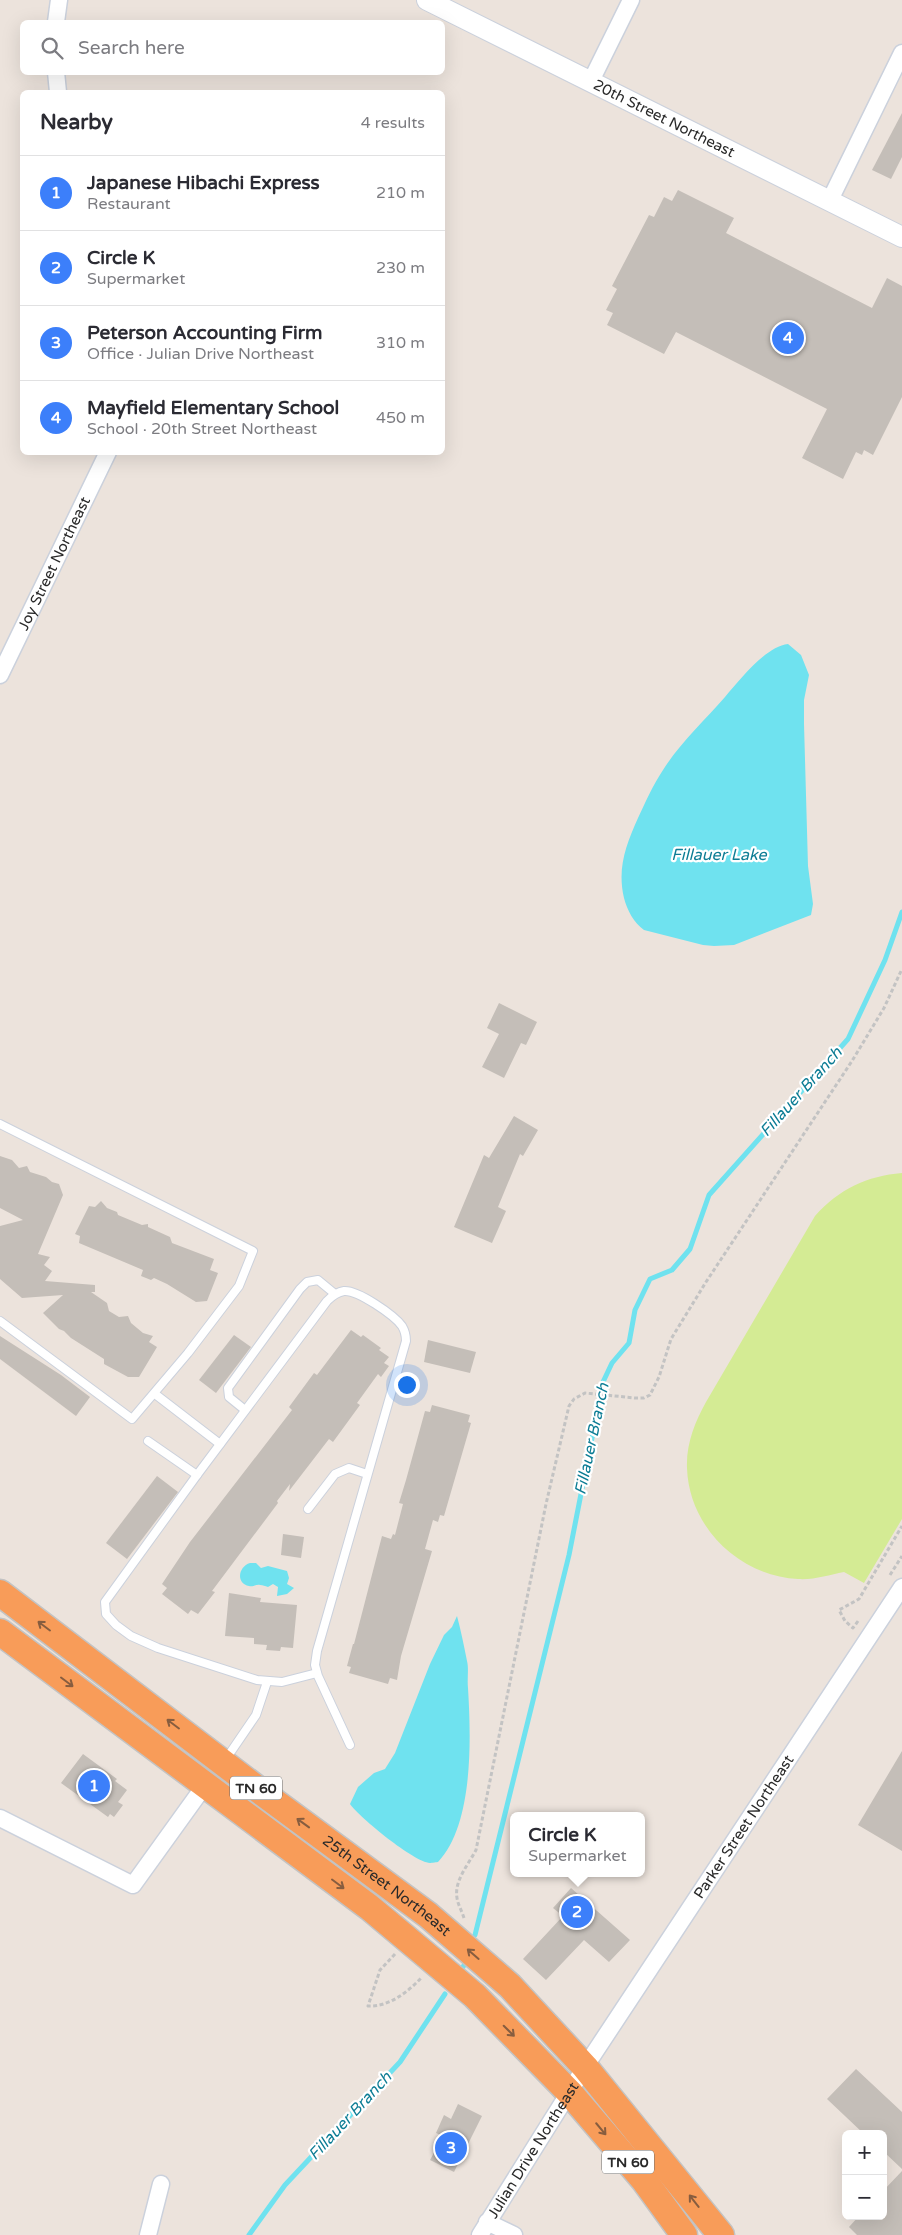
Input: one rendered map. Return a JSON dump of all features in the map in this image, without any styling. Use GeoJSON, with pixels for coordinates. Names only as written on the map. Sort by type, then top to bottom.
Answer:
{"type":"FeatureCollection","features":[{"type":"Feature","properties":{"kind":"highway","name":"25th Street Northeast"},"geometry":{"type":"LineString","coordinates":[[0,1593],[428,1915],[510,1986],[585,2066],[721,2235]]}},
{"type":"Feature","properties":{"kind":"highway","name":"25th Street Northeast"},"geometry":{"type":"LineString","coordinates":[[0,1632],[369,1907],[475,1996],[569,2092],[644,2180],[684,2235]]}},
{"type":"Feature","properties":{"kind":"street"},"geometry":{"type":"LineString","coordinates":[[56,20],[59,0]]}},
{"type":"Feature","properties":{"kind":"street","name":"20th Street Northeast"},"geometry":{"type":"LineString","coordinates":[[427,0],[902,237]]}},
{"type":"Feature","properties":{"kind":"street"},"geometry":{"type":"LineString","coordinates":[[591,81],[630,0]]}},
{"type":"Feature","properties":{"kind":"street"},"geometry":{"type":"LineString","coordinates":[[830,200],[902,53]]}},
{"type":"Feature","properties":{"kind":"street"},"geometry":{"type":"LineString","coordinates":[[56,75],[58,90]]}},
{"type":"Feature","properties":{"kind":"street","name":"Joy Street Northeast"},"geometry":{"type":"LineString","coordinates":[[0,675],[107,455]]}},
{"type":"Feature","properties":{"kind":"street","name":"Parker Street Northeast"},"geometry":{"type":"LineString","coordinates":[[585,2066],[895,1582]]}},
{"type":"Feature","properties":{"kind":"street"},"geometry":{"type":"LineString","coordinates":[[0,1818],[133,1885],[205,1785]]}},
{"type":"Feature","properties":{"kind":"street","name":"Julian Drive Northeast"},"geometry":{"type":"LineString","coordinates":[[484,2229],[585,2066]]}},
{"type":"Feature","properties":{"kind":"street"},"geometry":{"type":"LineString","coordinates":[[148,2235],[161,2184]]}},
{"type":"Feature","properties":{"kind":"street"},"geometry":{"type":"LineString","coordinates":[[484,2229],[514,2235]]}},
{"type":"Feature","properties":{"kind":"lane"},"geometry":{"type":"LineString","coordinates":[[0,1124],[253,1252],[238,1286],[154,1394],[132,1419],[0,1321]]}},
{"type":"Feature","properties":{"kind":"lane"},"geometry":{"type":"LineString","coordinates":[[245,1410],[229,1397],[228,1388],[300,1289],[307,1282],[318,1280],[335,1294]]}},
{"type":"Feature","properties":{"kind":"lane"},"geometry":{"type":"LineString","coordinates":[[317,1673],[282,1682],[267,1682],[146,1643],[116,1625],[106,1614],[105,1602],[196,1475],[327,1301],[335,1294],[344,1291],[360,1296],[395,1318],[405,1332],[404,1352],[323,1626],[316,1658],[317,1673],[350,1745]]}},
{"type":"Feature","properties":{"kind":"lane"},"geometry":{"type":"LineString","coordinates":[[154,1394],[220,1444]]}},
{"type":"Feature","properties":{"kind":"lane"},"geometry":{"type":"LineString","coordinates":[[148,1440],[196,1475]]}},
{"type":"Feature","properties":{"kind":"lane"},"geometry":{"type":"LineString","coordinates":[[308,1509],[335,1474],[349,1468],[367,1474]]}},
{"type":"Feature","properties":{"kind":"lane"},"geometry":{"type":"LineString","coordinates":[[223,1762],[256,1715],[267,1682]]}},
{"type":"Feature","properties":{"kind":"path"},"geometry":{"type":"LineString","coordinates":[[464,1918],[456,1896],[457,1889],[464,1869],[476,1850],[565,1417],[569,1406],[580,1395],[594,1394],[644,1398],[650,1395],[659,1377],[671,1339],[706,1282],[856,1054],[884,1008],[902,968]]}},
{"type":"Feature","properties":{"kind":"path"},"geometry":{"type":"LineString","coordinates":[[863,1617],[852,1628],[845,1621],[839,1610],[859,1599],[902,1526]]}},
{"type":"Feature","properties":{"kind":"path"},"geometry":{"type":"LineString","coordinates":[[895,1582],[902,1556]]}},
{"type":"Feature","properties":{"kind":"path"},"geometry":{"type":"LineString","coordinates":[[409,1940],[380,1970],[368,2006],[380,2006],[389,2002],[407,1991],[424,1975]]}},
{"type":"Feature","properties":{"kind":"green space"},"geometry":{"type":"Polygon","coordinates":[[[902,1173],[902,1519],[864,1583],[844,1572],[798,1579],[777,1576],[756,1569],[722,1545],[708,1529],[697,1510],[690,1490],[687,1459],[698,1417],[815,1216],[834,1198],[854,1186],[877,1177],[902,1173]]]}},
{"type":"Feature","properties":{"kind":"water","name":"Fillauer Lake"},"geometry":{"type":"Polygon","coordinates":[[[788,644],[801,655],[809,675],[804,700],[804,724],[808,866],[813,904],[811,915],[734,945],[703,945],[644,930],[631,916],[627,907],[622,887],[622,867],[626,847],[650,793],[670,760],[692,732],[745,674],[762,657],[780,646],[788,644]]]}},
{"type":"Feature","properties":{"kind":"water"},"geometry":{"type":"Polygon","coordinates":[[[250,1563],[256,1563],[261,1568],[268,1566],[287,1571],[289,1578],[287,1584],[294,1588],[287,1594],[277,1596],[278,1587],[273,1584],[268,1587],[245,1584],[240,1578],[240,1574],[243,1567],[250,1563]]]}},
{"type":"Feature","properties":{"kind":"water"},"geometry":{"type":"Polygon","coordinates":[[[457,1616],[468,1667],[470,1731],[468,1779],[458,1826],[450,1846],[438,1862],[430,1863],[422,1861],[400,1848],[364,1819],[350,1804],[358,1787],[374,1773],[385,1769],[395,1753],[430,1664],[444,1635],[452,1627],[457,1616]]]}},
{"type":"Feature","properties":{"kind":"building"},"geometry":{"type":"Polygon","coordinates":[[[902,113],[902,157],[891,179],[872,170],[902,113]]]}},
{"type":"Feature","properties":{"kind":"building"},"geometry":{"type":"Polygon","coordinates":[[[678,190],[734,218],[726,233],[872,308],[887,278],[902,286],[902,397],[873,455],[864,450],[862,455],[856,452],[843,479],[802,458],[827,409],[676,332],[664,354],[607,325],[613,313],[606,310],[617,289],[612,286],[649,215],[654,217],[664,197],[672,201],[678,190]]]}},
{"type":"Feature","properties":{"kind":"building"},"geometry":{"type":"Polygon","coordinates":[[[499,1003],[537,1022],[526,1045],[521,1043],[504,1078],[482,1067],[499,1034],[487,1028],[499,1003]]]}},
{"type":"Feature","properties":{"kind":"building"},"geometry":{"type":"Polygon","coordinates":[[[514,1116],[538,1130],[523,1156],[520,1154],[498,1207],[506,1211],[492,1243],[454,1227],[484,1155],[489,1158],[514,1116]]]}},
{"type":"Feature","properties":{"kind":"building"},"geometry":{"type":"Polygon","coordinates":[[[0,1156],[12,1160],[19,1168],[27,1166],[30,1172],[59,1184],[63,1195],[38,1254],[50,1257],[44,1265],[52,1271],[45,1281],[95,1285],[95,1292],[91,1292],[107,1303],[109,1311],[119,1317],[128,1316],[131,1323],[143,1333],[153,1336],[149,1342],[157,1347],[139,1377],[128,1377],[104,1364],[104,1359],[59,1329],[43,1313],[63,1295],[22,1298],[0,1279],[0,1226],[23,1220],[0,1208],[0,1156]]]}},
{"type":"Feature","properties":{"kind":"building"},"geometry":{"type":"Polygon","coordinates":[[[101,1201],[107,1208],[117,1212],[118,1215],[142,1225],[148,1224],[148,1227],[170,1237],[172,1243],[214,1259],[210,1270],[218,1273],[207,1301],[196,1302],[167,1284],[154,1278],[151,1280],[141,1276],[143,1270],[79,1243],[80,1236],[75,1234],[89,1206],[95,1207],[101,1201]]]}},
{"type":"Feature","properties":{"kind":"building"},"geometry":{"type":"Polygon","coordinates":[[[351,1330],[361,1337],[363,1335],[381,1348],[379,1350],[389,1357],[384,1363],[389,1366],[381,1377],[378,1374],[357,1403],[360,1405],[333,1442],[329,1439],[289,1491],[290,1484],[212,1591],[215,1592],[198,1614],[191,1610],[188,1614],[162,1594],[167,1588],[162,1584],[190,1542],[292,1410],[289,1407],[314,1373],[317,1375],[351,1330]]]}},
{"type":"Feature","properties":{"kind":"building"},"geometry":{"type":"Polygon","coordinates":[[[234,1335],[251,1347],[216,1393],[199,1380],[234,1335]]]}},
{"type":"Feature","properties":{"kind":"building"},"geometry":{"type":"Polygon","coordinates":[[[0,1336],[61,1375],[90,1397],[76,1416],[0,1359],[0,1336]]]}},
{"type":"Feature","properties":{"kind":"building"},"geometry":{"type":"Polygon","coordinates":[[[428,1340],[476,1352],[470,1373],[424,1362],[428,1340]]]}},
{"type":"Feature","properties":{"kind":"building"},"geometry":{"type":"Polygon","coordinates":[[[432,1405],[470,1415],[468,1422],[471,1423],[444,1516],[440,1515],[438,1522],[433,1520],[425,1549],[432,1551],[401,1656],[397,1680],[390,1678],[388,1684],[349,1673],[351,1667],[347,1666],[382,1536],[391,1539],[393,1534],[395,1535],[403,1504],[399,1503],[425,1411],[430,1412],[432,1405]]]}},
{"type":"Feature","properties":{"kind":"building"},"geometry":{"type":"Polygon","coordinates":[[[157,1476],[178,1492],[127,1559],[106,1543],[157,1476]]]}},
{"type":"Feature","properties":{"kind":"building"},"geometry":{"type":"Polygon","coordinates":[[[283,1534],[304,1537],[301,1558],[281,1555],[283,1534]]]}},
{"type":"Feature","properties":{"kind":"building"},"geometry":{"type":"Polygon","coordinates":[[[229,1593],[261,1598],[260,1602],[297,1605],[293,1648],[281,1647],[280,1651],[266,1650],[267,1645],[254,1644],[254,1638],[225,1636],[229,1593]]]}},
{"type":"Feature","properties":{"kind":"building"},"geometry":{"type":"Polygon","coordinates":[[[902,1751],[902,1851],[858,1825],[902,1751]]]}},
{"type":"Feature","properties":{"kind":"building"},"geometry":{"type":"Polygon","coordinates":[[[83,1754],[117,1779],[115,1781],[127,1790],[118,1802],[123,1805],[114,1817],[110,1814],[108,1817],[61,1783],[83,1754]]]}},
{"type":"Feature","properties":{"kind":"building"},"geometry":{"type":"Polygon","coordinates":[[[571,1888],[630,1940],[609,1962],[584,1940],[546,1980],[523,1959],[563,1916],[553,1908],[571,1888]]]}},
{"type":"Feature","properties":{"kind":"building"},"geometry":{"type":"Polygon","coordinates":[[[856,2069],[902,2112],[902,2169],[887,2155],[887,2130],[860,2130],[827,2099],[856,2069]]]}},
{"type":"Feature","properties":{"kind":"building"},"geometry":{"type":"Polygon","coordinates":[[[458,2104],[482,2116],[454,2172],[430,2160],[443,2136],[436,2133],[444,2115],[451,2119],[458,2104]]]}},
{"type":"Feature","properties":{"kind":"building"},"geometry":{"type":"Polygon","coordinates":[[[902,2171],[902,2235],[857,2235],[849,2227],[855,2220],[887,2220],[887,2187],[902,2171]]]}},
{"type":"Feature","properties":{"kind":"waterway","name":"Fillauer Branch"},"geometry":{"type":"LineString","coordinates":[[475,1935],[569,1555],[603,1382],[612,1363],[629,1343],[635,1310],[650,1279],[672,1270],[690,1249],[709,1195],[848,1039],[885,960],[902,912]]}},
{"type":"Feature","properties":{"kind":"waterway","name":"Fillauer Branch"},"geometry":{"type":"LineString","coordinates":[[463,1967],[467,1960]]}},
{"type":"Feature","properties":{"kind":"waterway","name":"Fillauer Branch"},"geometry":{"type":"LineString","coordinates":[[249,2235],[285,2185],[400,2062],[445,1994]]}},
{"type":"Feature","properties":{"kind":"place","name":"Mayfield Elementary School"},"geometry":{"type":"Point","coordinates":[788,338]}},
{"type":"Feature","properties":{"kind":"place","name":"Japanese Hibachi Express"},"geometry":{"type":"Point","coordinates":[94,1786]}},
{"type":"Feature","properties":{"kind":"place","name":"Circle K"},"geometry":{"type":"Point","coordinates":[577,1912]}},
{"type":"Feature","properties":{"kind":"place","name":"Peterson Accounting Firm"},"geometry":{"type":"Point","coordinates":[451,2148]}}]}
